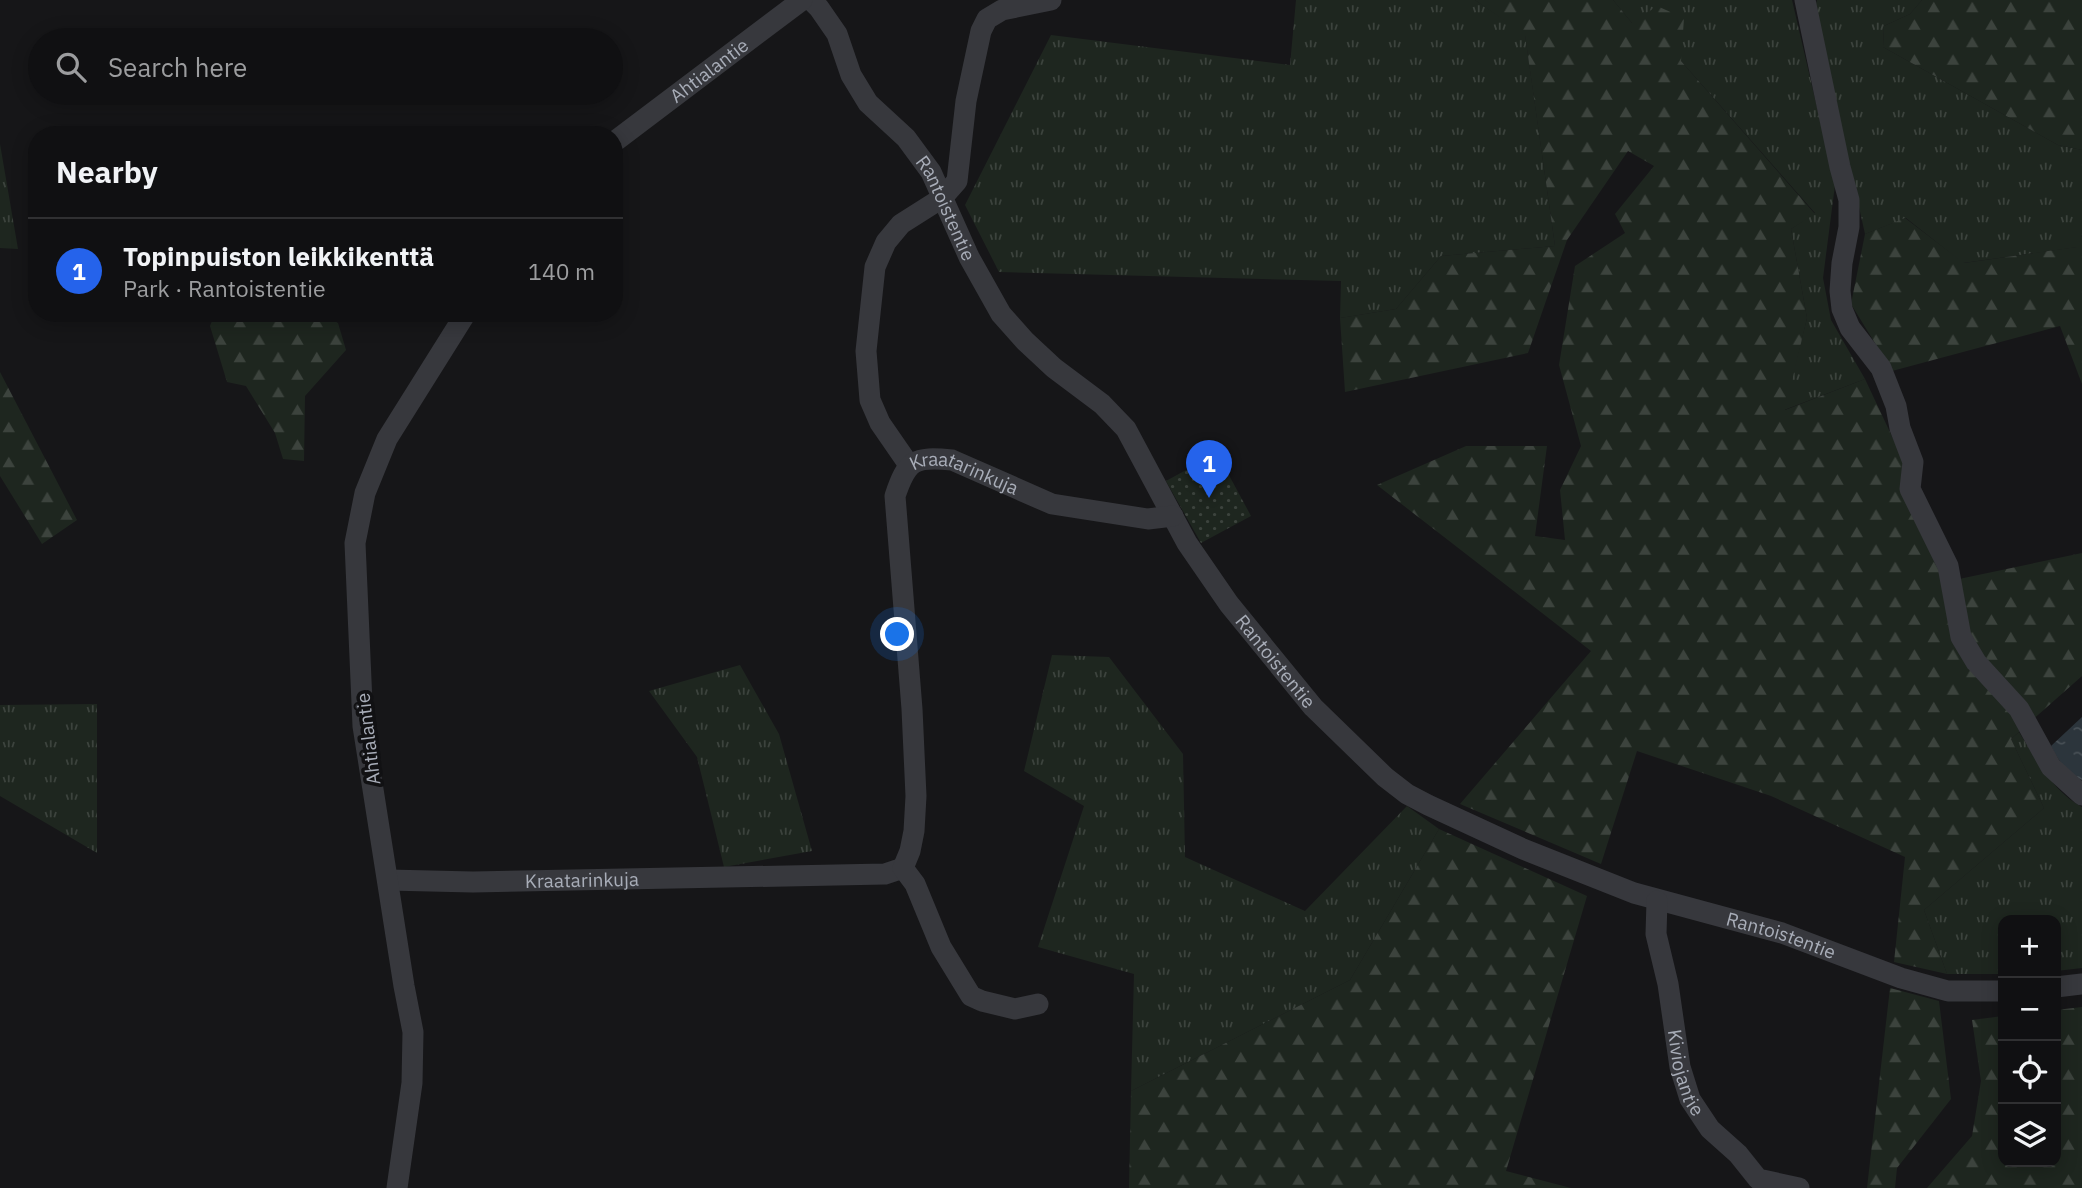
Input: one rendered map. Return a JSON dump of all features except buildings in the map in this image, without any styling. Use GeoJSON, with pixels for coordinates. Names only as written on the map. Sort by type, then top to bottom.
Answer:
{"type":"FeatureCollection","features":[{"type":"Feature","properties":{"kind":"street","name":"Ahtialantie"},"geometry":{"type":"LineString","coordinates":[[623,135],[803,0]]}},
{"type":"Feature","properties":{"kind":"street","name":"Rantoistentie"},"geometry":{"type":"LineString","coordinates":[[811,0],[837,34],[851,75],[868,103],[916,149],[931,172],[969,257],[1001,314],[1054,368],[1087,391],[1118,418],[1187,543],[1229,604],[1285,675],[1344,740],[1385,777],[1427,806],[1511,844],[1657,901],[1782,933],[1901,978],[1948,991],[1998,990]]}},
{"type":"Feature","properties":{"kind":"street"},"geometry":{"type":"LineString","coordinates":[[909,465],[880,423],[870,400],[866,351],[875,267],[886,242],[901,224],[942,198],[957,181],[966,101],[981,31],[988,19],[1002,10],[1051,0]]}},
{"type":"Feature","properties":{"kind":"street"},"geometry":{"type":"LineString","coordinates":[[1805,0],[1849,200],[1849,227],[1840,291],[1842,309],[1850,328],[1881,368],[1896,406],[1900,428],[1913,462],[1910,489],[1948,566],[1962,636],[1976,662],[2020,709],[2051,767],[2082,795]]}},
{"type":"Feature","properties":{"kind":"street","name":"Ahtialantie"},"geometry":{"type":"LineString","coordinates":[[397,1188],[412,1083],[413,1032],[363,726],[355,543],[365,493],[387,439],[460,322]]}},
{"type":"Feature","properties":{"kind":"street","name":"Kraatarinkuja"},"geometry":{"type":"LineString","coordinates":[[388,880],[473,882],[885,874],[902,868],[910,851],[914,831],[916,796],[895,496],[900,479],[909,465],[926,458],[952,460],[1052,504],[1148,519],[1173,516]]}},
{"type":"Feature","properties":{"kind":"street"},"geometry":{"type":"LineString","coordinates":[[902,868],[915,884],[941,947],[971,996],[1015,1009],[1038,1004]]}},
{"type":"Feature","properties":{"kind":"street","name":"Kiviojantie"},"geometry":{"type":"LineString","coordinates":[[1657,901],[1656,934],[1668,984],[1680,1067],[1690,1099],[1710,1129],[1738,1154],[1759,1179],[1799,1188]]}},
{"type":"Feature","properties":{"kind":"street"},"geometry":{"type":"LineString","coordinates":[[2061,986],[2082,984]]}},
{"type":"Feature","properties":{"kind":"green space"},"geometry":{"type":"Polygon","coordinates":[[[1296,0],[1475,0],[1525,34],[1555,246],[1441,256],[1396,309],[1340,318],[1341,281],[999,272],[965,205],[1051,35],[1290,65],[1296,0]]]}},
{"type":"Feature","properties":{"kind":"green space"},"geometry":{"type":"Polygon","coordinates":[[[1475,0],[1613,0],[1632,23],[1657,6],[1684,18],[1681,61],[1815,214],[1791,229],[1807,318],[1785,410],[1865,379],[1959,579],[2082,553],[2082,676],[2011,739],[2044,808],[1924,910],[1947,974],[1894,962],[1905,857],[1771,796],[1637,751],[1601,864],[1460,804],[1591,651],[1377,485],[1466,446],[1547,446],[1535,536],[1565,540],[1560,490],[1581,446],[1559,365],[1575,266],[1625,233],[1615,214],[1654,166],[1628,151],[1567,240],[1528,353],[1345,392],[1340,318],[1396,309],[1441,256],[1555,246],[1525,35],[1475,0]]]}},
{"type":"Feature","properties":{"kind":"green space"},"geometry":{"type":"Polygon","coordinates":[[[1613,0],[1792,0],[1835,185],[1823,278],[1831,320],[1865,379],[1784,410],[1807,318],[1791,229],[1815,213],[1681,61],[1632,23],[1613,0]]]}},
{"type":"Feature","properties":{"kind":"green space"},"geometry":{"type":"Polygon","coordinates":[[[1817,0],[1922,0],[1910,14],[1884,26],[1883,47],[2058,145],[2082,150],[2082,235],[2078,247],[1963,263],[1906,218],[1865,234],[1815,8],[1817,0]]]}},
{"type":"Feature","properties":{"kind":"green space"},"geometry":{"type":"Polygon","coordinates":[[[1922,0],[2082,0],[2082,150],[2058,145],[1883,47],[1884,26],[1910,14],[1922,0]]]}},
{"type":"Feature","properties":{"kind":"green space"},"geometry":{"type":"Polygon","coordinates":[[[0,144],[18,249],[0,248],[0,144]]]}},
{"type":"Feature","properties":{"kind":"green space"},"geometry":{"type":"Polygon","coordinates":[[[1905,218],[1964,263],[2077,247],[2082,235],[2082,384],[2060,326],[1892,371],[1851,304],[1865,234],[1905,218]]]}},
{"type":"Feature","properties":{"kind":"green space"},"geometry":{"type":"Polygon","coordinates":[[[212,322],[338,323],[346,350],[305,396],[304,461],[283,459],[275,433],[246,386],[227,382],[210,326],[212,322]]]}},
{"type":"Feature","properties":{"kind":"green space"},"geometry":{"type":"Polygon","coordinates":[[[0,372],[77,520],[42,544],[0,476],[0,372]]]}},
{"type":"Feature","properties":{"kind":"green space"},"geometry":{"type":"Polygon","coordinates":[[[1217,453],[1251,516],[1201,543],[1166,481],[1217,453]]]}},
{"type":"Feature","properties":{"kind":"green space"},"geometry":{"type":"Polygon","coordinates":[[[1052,655],[1109,657],[1183,754],[1185,857],[1305,911],[1407,806],[1439,829],[1350,980],[1131,1091],[1134,974],[1038,947],[1084,806],[1024,771],[1052,655]]]}},
{"type":"Feature","properties":{"kind":"green space"},"geometry":{"type":"Polygon","coordinates":[[[740,665],[779,734],[812,851],[724,867],[697,757],[649,691],[740,665]]]}},
{"type":"Feature","properties":{"kind":"green space"},"geometry":{"type":"Polygon","coordinates":[[[97,704],[97,853],[0,796],[0,705],[97,704]]]}},
{"type":"Feature","properties":{"kind":"green space"},"geometry":{"type":"Polygon","coordinates":[[[2019,732],[2054,784],[2082,807],[2082,968],[2061,970],[2061,915],[1998,915],[1998,974],[1947,974],[1924,910],[2044,808],[2011,739],[2019,732]]]}},
{"type":"Feature","properties":{"kind":"green space"},"geometry":{"type":"Polygon","coordinates":[[[1439,829],[1587,896],[1506,1171],[1571,1188],[1129,1188],[1131,1091],[1350,980],[1439,829]]]}},
{"type":"Feature","properties":{"kind":"green space"},"geometry":{"type":"Polygon","coordinates":[[[1890,988],[1939,1001],[1951,1099],[1897,1168],[1895,1188],[1867,1188],[1890,988]]]}},
{"type":"Feature","properties":{"kind":"green space"},"geometry":{"type":"Polygon","coordinates":[[[2082,1007],[2082,1188],[1927,1188],[1972,1136],[1981,1081],[1972,1020],[1998,1017],[1998,1167],[2061,1167],[2061,1009],[2082,1007]]]}},
{"type":"Feature","properties":{"kind":"water"},"geometry":{"type":"Polygon","coordinates":[[[2082,717],[2082,780],[2064,766],[2051,746],[2082,717]]]}},
{"type":"Feature","properties":{"kind":"place","name":"Topinpuiston leikkikenttä"},"geometry":{"type":"Point","coordinates":[1209,498]}}]}
